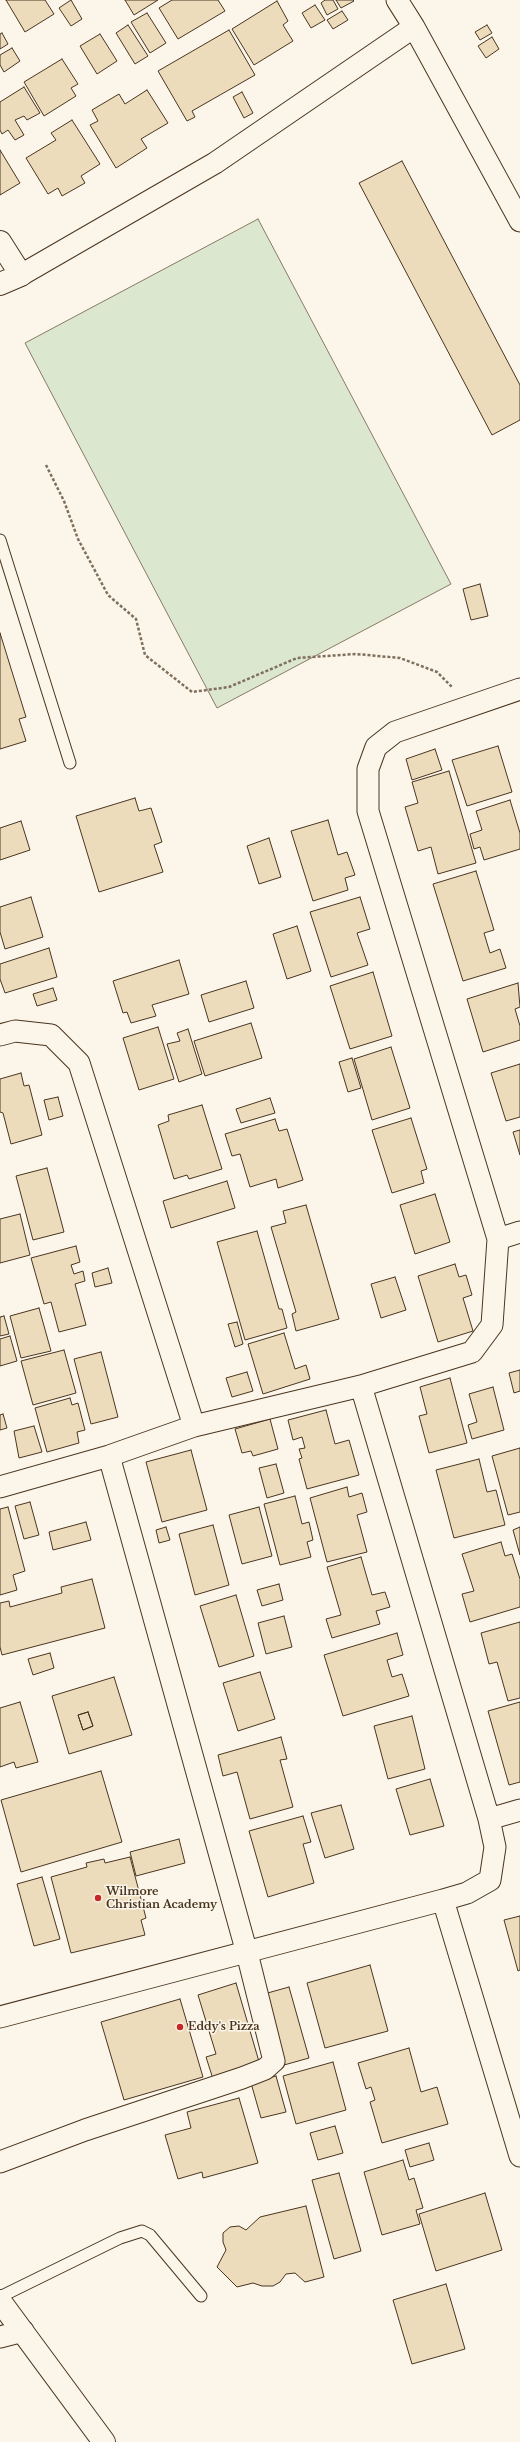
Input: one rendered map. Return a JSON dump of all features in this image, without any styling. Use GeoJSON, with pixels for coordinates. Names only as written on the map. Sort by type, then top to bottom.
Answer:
{"type":"FeatureCollection","features":[{"type":"Feature","properties":{"kind":"street"},"geometry":{"type":"LineString","coordinates":[[397,0],[414,27],[520,221]]}},
{"type":"Feature","properties":{"kind":"street"},"geometry":{"type":"LineString","coordinates":[[0,284],[21,275],[215,163],[414,27]]}},
{"type":"Feature","properties":{"kind":"street"},"geometry":{"type":"LineString","coordinates":[[0,242],[21,275]]}},
{"type":"Feature","properties":{"kind":"street"},"geometry":{"type":"LineString","coordinates":[[0,1487],[109,1456],[194,1426],[361,1386],[472,1352],[492,1325],[498,1239],[368,811],[368,769],[376,747],[395,732],[520,689]]}},
{"type":"Feature","properties":{"kind":"street"},"geometry":{"type":"LineString","coordinates":[[0,1035],[15,1031],[51,1035],[79,1063],[194,1426]]}},
{"type":"Feature","properties":{"kind":"street"},"geometry":{"type":"LineString","coordinates":[[498,1239],[520,1232]]}},
{"type":"Feature","properties":{"kind":"street"},"geometry":{"type":"LineString","coordinates":[[0,2017],[443,1900],[468,1893],[490,1880],[495,1847],[489,1819],[361,1386]]}},
{"type":"Feature","properties":{"kind":"street"},"geometry":{"type":"LineString","coordinates":[[0,2162],[265,2069],[274,2061],[248,1952],[109,1456]]}},
{"type":"Feature","properties":{"kind":"street"},"geometry":{"type":"LineString","coordinates":[[489,1819],[520,1810]]}},
{"type":"Feature","properties":{"kind":"street"},"geometry":{"type":"LineString","coordinates":[[443,1900],[520,2156]]}},
{"type":"Feature","properties":{"kind":"street"},"geometry":{"type":"LineString","coordinates":[[0,2301],[104,2442]]}},
{"type":"Feature","properties":{"kind":"street"},"geometry":{"type":"LineString","coordinates":[[0,2337],[23,2331]]}},
{"type":"Feature","properties":{"kind":"lane"},"geometry":{"type":"LineString","coordinates":[[0,540],[70,763]]}},
{"type":"Feature","properties":{"kind":"lane"},"geometry":{"type":"LineString","coordinates":[[0,2297],[120,2238],[142,2231],[150,2235],[201,2296]]}},
{"type":"Feature","properties":{"kind":"path"},"geometry":{"type":"LineString","coordinates":[[46,464],[64,501],[78,539],[108,594],[136,619],[145,655],[192,692],[229,687],[297,658],[356,654],[400,658],[437,672],[470,706]]}},
{"type":"Feature","properties":{"kind":"green space"},"geometry":{"type":"Polygon","coordinates":[[[258,219],[451,584],[217,708],[25,343],[258,219]]]}},
{"type":"Feature","properties":{"kind":"building"},"geometry":{"type":"Polygon","coordinates":[[[6,0],[45,0],[54,14],[25,32],[6,0]]]}},
{"type":"Feature","properties":{"kind":"building"},"geometry":{"type":"Polygon","coordinates":[[[71,0],[82,19],[71,26],[59,8],[71,0]]]}},
{"type":"Feature","properties":{"kind":"building"},"geometry":{"type":"Polygon","coordinates":[[[125,0],[158,0],[134,15],[125,0]]]}},
{"type":"Feature","properties":{"kind":"building"},"geometry":{"type":"Polygon","coordinates":[[[172,0],[218,0],[225,11],[178,39],[159,8],[172,0]]]}},
{"type":"Feature","properties":{"kind":"building"},"geometry":{"type":"Polygon","coordinates":[[[325,0],[333,0],[338,9],[327,15],[321,3],[325,0]]]}},
{"type":"Feature","properties":{"kind":"building"},"geometry":{"type":"Polygon","coordinates":[[[336,0],[353,0],[354,1],[341,8],[336,0]]]}},
{"type":"Feature","properties":{"kind":"building"},"geometry":{"type":"Polygon","coordinates":[[[277,1],[288,21],[283,25],[293,41],[254,65],[232,29],[277,1]]]}},
{"type":"Feature","properties":{"kind":"building"},"geometry":{"type":"Polygon","coordinates":[[[315,5],[325,20],[311,28],[302,13],[315,5]]]}},
{"type":"Feature","properties":{"kind":"building"},"geometry":{"type":"Polygon","coordinates":[[[342,11],[348,20],[333,29],[327,20],[342,11]]]}},
{"type":"Feature","properties":{"kind":"building"},"geometry":{"type":"Polygon","coordinates":[[[147,13],[166,43],[150,53],[131,22],[147,13]]]}},
{"type":"Feature","properties":{"kind":"building"},"geometry":{"type":"Polygon","coordinates":[[[128,25],[148,56],[135,64],[116,33],[128,25]]]}},
{"type":"Feature","properties":{"kind":"building"},"geometry":{"type":"Polygon","coordinates":[[[487,25],[492,33],[480,40],[475,32],[487,25]]]}},
{"type":"Feature","properties":{"kind":"building"},"geometry":{"type":"Polygon","coordinates":[[[229,30],[255,75],[192,111],[195,117],[187,121],[158,71],[229,30]]]}},
{"type":"Feature","properties":{"kind":"building"},"geometry":{"type":"Polygon","coordinates":[[[2,33],[8,44],[0,49],[0,34],[2,33]]]}},
{"type":"Feature","properties":{"kind":"building"},"geometry":{"type":"Polygon","coordinates":[[[100,34],[117,61],[97,74],[80,46],[100,34]]]}},
{"type":"Feature","properties":{"kind":"building"},"geometry":{"type":"Polygon","coordinates":[[[492,37],[499,49],[486,58],[478,46],[492,37]]]}},
{"type":"Feature","properties":{"kind":"building"},"geometry":{"type":"Polygon","coordinates":[[[12,48],[20,61],[4,72],[0,65],[0,55],[12,48]]]}},
{"type":"Feature","properties":{"kind":"building"},"geometry":{"type":"Polygon","coordinates":[[[62,59],[78,84],[71,88],[76,96],[44,116],[24,82],[62,59]]]}},
{"type":"Feature","properties":{"kind":"building"},"geometry":{"type":"Polygon","coordinates":[[[24,87],[40,113],[27,120],[24,116],[15,120],[24,135],[15,140],[8,130],[2,134],[0,130],[0,102],[24,87]]]}},
{"type":"Feature","properties":{"kind":"building"},"geometry":{"type":"Polygon","coordinates":[[[147,90],[168,123],[141,139],[147,148],[116,168],[90,125],[98,121],[92,110],[119,94],[125,104],[147,90]]]}},
{"type":"Feature","properties":{"kind":"building"},"geometry":{"type":"Polygon","coordinates":[[[242,92],[253,113],[244,118],[233,97],[242,92]]]}},
{"type":"Feature","properties":{"kind":"building"},"geometry":{"type":"Polygon","coordinates":[[[72,120],[100,164],[81,176],[85,183],[62,196],[58,188],[48,194],[26,158],[56,140],[51,133],[72,120]]]}},
{"type":"Feature","properties":{"kind":"building"},"geometry":{"type":"Polygon","coordinates":[[[0,150],[20,183],[0,195],[0,150]]]}},
{"type":"Feature","properties":{"kind":"building"},"geometry":{"type":"Polygon","coordinates":[[[402,161],[520,385],[520,420],[492,435],[359,183],[402,161]]]}},
{"type":"Feature","properties":{"kind":"building"},"geometry":{"type":"Polygon","coordinates":[[[480,584],[488,616],[471,620],[463,589],[480,584]]]}},
{"type":"Feature","properties":{"kind":"building"},"geometry":{"type":"Polygon","coordinates":[[[0,633],[26,717],[19,719],[26,741],[0,749],[0,633]]]}},
{"type":"Feature","properties":{"kind":"building"},"geometry":{"type":"Polygon","coordinates":[[[498,746],[512,792],[467,806],[452,760],[498,746]]]}},
{"type":"Feature","properties":{"kind":"building"},"geometry":{"type":"Polygon","coordinates":[[[435,749],[442,770],[412,780],[406,759],[435,749]]]}},
{"type":"Feature","properties":{"kind":"building"},"geometry":{"type":"Polygon","coordinates":[[[449,771],[476,863],[438,874],[431,847],[418,851],[405,807],[418,803],[412,782],[449,771]]]}},
{"type":"Feature","properties":{"kind":"building"},"geometry":{"type":"Polygon","coordinates":[[[135,798],[139,811],[151,808],[162,842],[154,845],[163,872],[99,892],[76,816],[135,798]]]}},
{"type":"Feature","properties":{"kind":"building"},"geometry":{"type":"Polygon","coordinates":[[[510,800],[520,833],[520,849],[484,860],[480,847],[474,849],[470,834],[482,830],[476,811],[510,800]]]}},
{"type":"Feature","properties":{"kind":"building"},"geometry":{"type":"Polygon","coordinates":[[[328,820],[338,855],[347,852],[355,875],[345,878],[348,890],[313,901],[291,831],[328,820]]]}},
{"type":"Feature","properties":{"kind":"building"},"geometry":{"type":"Polygon","coordinates":[[[21,821],[30,850],[0,860],[0,828],[21,821]]]}},
{"type":"Feature","properties":{"kind":"building"},"geometry":{"type":"Polygon","coordinates":[[[269,838],[281,877],[259,884],[247,846],[269,838]]]}},
{"type":"Feature","properties":{"kind":"building"},"geometry":{"type":"Polygon","coordinates":[[[476,871],[494,930],[484,933],[490,953],[500,949],[506,968],[463,981],[433,884],[476,871]]]}},
{"type":"Feature","properties":{"kind":"building"},"geometry":{"type":"Polygon","coordinates":[[[31,897],[43,937],[5,949],[0,932],[0,907],[31,897]]]}},
{"type":"Feature","properties":{"kind":"building"},"geometry":{"type":"Polygon","coordinates":[[[360,897],[370,929],[357,933],[368,965],[331,977],[310,912],[360,897]]]}},
{"type":"Feature","properties":{"kind":"building"},"geometry":{"type":"Polygon","coordinates":[[[297,926],[311,971],[287,979],[273,934],[297,926]]]}},
{"type":"Feature","properties":{"kind":"building"},"geometry":{"type":"Polygon","coordinates":[[[49,948],[57,977],[5,993],[0,979],[0,964],[49,948]]]}},
{"type":"Feature","properties":{"kind":"building"},"geometry":{"type":"Polygon","coordinates":[[[179,960],[189,994],[152,1005],[156,1016],[131,1023],[127,1012],[123,1013],[113,981],[179,960]]]}},
{"type":"Feature","properties":{"kind":"building"},"geometry":{"type":"Polygon","coordinates":[[[373,972],[392,1036],[350,1049],[330,986],[373,972]]]}},
{"type":"Feature","properties":{"kind":"building"},"geometry":{"type":"Polygon","coordinates":[[[246,981],[254,1008],[209,1022],[201,995],[246,981]]]}},
{"type":"Feature","properties":{"kind":"building"},"geometry":{"type":"Polygon","coordinates":[[[518,983],[520,1007],[515,1009],[520,1026],[520,1040],[483,1052],[467,999],[518,983]]]}},
{"type":"Feature","properties":{"kind":"building"},"geometry":{"type":"Polygon","coordinates":[[[53,988],[57,1000],[37,1006],[33,994],[53,988]]]}},
{"type":"Feature","properties":{"kind":"building"},"geometry":{"type":"Polygon","coordinates":[[[251,1023],[262,1058],[205,1076],[194,1041],[251,1023]]]}},
{"type":"Feature","properties":{"kind":"building"},"geometry":{"type":"Polygon","coordinates":[[[158,1027],[174,1079],[139,1090],[123,1038],[158,1027]]]}},
{"type":"Feature","properties":{"kind":"building"},"geometry":{"type":"Polygon","coordinates":[[[188,1029],[202,1074],[179,1082],[167,1044],[180,1041],[177,1033],[188,1029]]]}},
{"type":"Feature","properties":{"kind":"building"},"geometry":{"type":"Polygon","coordinates":[[[391,1047],[410,1108],[372,1120],[354,1059],[391,1047]]]}},
{"type":"Feature","properties":{"kind":"building"},"geometry":{"type":"Polygon","coordinates":[[[352,1058],[361,1088],[348,1092],[339,1062],[352,1058]]]}},
{"type":"Feature","properties":{"kind":"building"},"geometry":{"type":"Polygon","coordinates":[[[520,1064],[520,1117],[506,1121],[491,1073],[520,1064]]]}},
{"type":"Feature","properties":{"kind":"building"},"geometry":{"type":"Polygon","coordinates":[[[21,1073],[24,1086],[29,1085],[42,1135],[11,1144],[3,1113],[0,1112],[0,1079],[21,1073]]]}},
{"type":"Feature","properties":{"kind":"building"},"geometry":{"type":"Polygon","coordinates":[[[58,1097],[63,1116],[49,1120],[44,1100],[58,1097]]]}},
{"type":"Feature","properties":{"kind":"building"},"geometry":{"type":"Polygon","coordinates":[[[270,1098],[275,1113],[241,1123],[236,1109],[270,1098]]]}},
{"type":"Feature","properties":{"kind":"building"},"geometry":{"type":"Polygon","coordinates":[[[202,1105],[222,1169],[189,1179],[187,1175],[174,1179],[158,1125],[169,1121],[168,1115],[202,1105]]]}},
{"type":"Feature","properties":{"kind":"building"},"geometry":{"type":"Polygon","coordinates":[[[411,1118],[427,1169],[421,1171],[424,1183],[392,1193],[372,1130],[411,1118]]]}},
{"type":"Feature","properties":{"kind":"building"},"geometry":{"type":"Polygon","coordinates":[[[275,1119],[279,1131],[287,1129],[303,1180],[278,1188],[276,1179],[250,1187],[240,1154],[232,1156],[225,1134],[275,1119]]]}},
{"type":"Feature","properties":{"kind":"building"},"geometry":{"type":"Polygon","coordinates":[[[520,1130],[520,1155],[513,1132],[520,1130]]]}},
{"type":"Feature","properties":{"kind":"building"},"geometry":{"type":"Polygon","coordinates":[[[47,1168],[64,1232],[33,1240],[16,1176],[47,1168]]]}},
{"type":"Feature","properties":{"kind":"building"},"geometry":{"type":"Polygon","coordinates":[[[227,1181],[235,1208],[171,1228],[163,1201],[227,1181]]]}},
{"type":"Feature","properties":{"kind":"building"},"geometry":{"type":"Polygon","coordinates":[[[435,1194],[450,1242],[415,1254],[400,1205],[435,1194]]]}},
{"type":"Feature","properties":{"kind":"building"},"geometry":{"type":"Polygon","coordinates":[[[306,1205],[339,1319],[296,1331],[292,1314],[296,1312],[271,1227],[286,1223],[283,1211],[306,1205]]]}},
{"type":"Feature","properties":{"kind":"building"},"geometry":{"type":"Polygon","coordinates":[[[20,1214],[30,1255],[0,1263],[0,1219],[20,1214]]]}},
{"type":"Feature","properties":{"kind":"building"},"geometry":{"type":"Polygon","coordinates":[[[257,1231],[279,1309],[282,1309],[287,1328],[245,1340],[217,1242],[257,1231]]]}},
{"type":"Feature","properties":{"kind":"building"},"geometry":{"type":"Polygon","coordinates":[[[76,1246],[80,1262],[71,1265],[74,1274],[83,1271],[85,1281],[75,1284],[86,1325],[59,1332],[51,1302],[44,1304],[31,1258],[76,1246]]]}},
{"type":"Feature","properties":{"kind":"building"},"geometry":{"type":"Polygon","coordinates":[[[455,1264],[459,1277],[466,1275],[472,1295],[463,1298],[473,1331],[438,1342],[418,1276],[455,1264]]]}},
{"type":"Feature","properties":{"kind":"building"},"geometry":{"type":"Polygon","coordinates":[[[108,1268],[112,1283],[95,1287],[92,1273],[108,1268]]]}},
{"type":"Feature","properties":{"kind":"building"},"geometry":{"type":"Polygon","coordinates":[[[395,1277],[406,1310],[381,1318],[371,1284],[395,1277]]]}},
{"type":"Feature","properties":{"kind":"building"},"geometry":{"type":"Polygon","coordinates":[[[39,1308],[51,1351],[21,1358],[10,1316],[39,1308]]]}},
{"type":"Feature","properties":{"kind":"building"},"geometry":{"type":"Polygon","coordinates":[[[4,1316],[9,1334],[0,1336],[0,1317],[4,1316]]]}},
{"type":"Feature","properties":{"kind":"building"},"geometry":{"type":"Polygon","coordinates":[[[237,1322],[243,1344],[235,1347],[228,1324],[237,1322]]]}},
{"type":"Feature","properties":{"kind":"building"},"geometry":{"type":"Polygon","coordinates":[[[284,1333],[295,1369],[306,1365],[310,1379],[263,1394],[248,1344],[284,1333]]]}},
{"type":"Feature","properties":{"kind":"building"},"geometry":{"type":"Polygon","coordinates":[[[10,1336],[17,1361],[0,1366],[0,1339],[10,1336]]]}},
{"type":"Feature","properties":{"kind":"building"},"geometry":{"type":"Polygon","coordinates":[[[64,1350],[76,1393],[33,1405],[21,1361],[64,1350]]]}},
{"type":"Feature","properties":{"kind":"building"},"geometry":{"type":"Polygon","coordinates":[[[101,1352],[118,1417],[91,1424],[74,1359],[101,1352]]]}},
{"type":"Feature","properties":{"kind":"building"},"geometry":{"type":"Polygon","coordinates":[[[520,1370],[520,1391],[514,1393],[509,1373],[520,1370]]]}},
{"type":"Feature","properties":{"kind":"building"},"geometry":{"type":"Polygon","coordinates":[[[247,1372],[253,1391],[232,1397],[226,1378],[247,1372]]]}},
{"type":"Feature","properties":{"kind":"building"},"geometry":{"type":"Polygon","coordinates":[[[450,1378],[467,1443],[429,1453],[419,1416],[427,1414],[420,1387],[450,1378]]]}},
{"type":"Feature","properties":{"kind":"building"},"geometry":{"type":"Polygon","coordinates":[[[493,1387],[504,1430],[472,1439],[468,1425],[477,1422],[469,1394],[493,1387]]]}},
{"type":"Feature","properties":{"kind":"building"},"geometry":{"type":"Polygon","coordinates":[[[70,1398],[72,1405],[78,1403],[85,1430],[77,1432],[79,1443],[47,1452],[35,1408],[70,1398]]]}},
{"type":"Feature","properties":{"kind":"building"},"geometry":{"type":"Polygon","coordinates":[[[326,1410],[335,1444],[349,1440],[359,1475],[307,1489],[299,1459],[302,1458],[299,1449],[305,1448],[302,1437],[293,1440],[288,1420],[326,1410]]]}},
{"type":"Feature","properties":{"kind":"building"},"geometry":{"type":"Polygon","coordinates":[[[3,1414],[7,1428],[0,1430],[0,1415],[3,1414]]]}},
{"type":"Feature","properties":{"kind":"building"},"geometry":{"type":"Polygon","coordinates":[[[270,1419],[278,1449],[253,1456],[251,1451],[242,1453],[235,1429],[270,1419]]]}},
{"type":"Feature","properties":{"kind":"building"},"geometry":{"type":"Polygon","coordinates":[[[34,1426],[42,1452],[19,1458],[14,1431],[34,1426]]]}},
{"type":"Feature","properties":{"kind":"building"},"geometry":{"type":"Polygon","coordinates":[[[520,1448],[520,1512],[508,1515],[492,1456],[520,1448]]]}},
{"type":"Feature","properties":{"kind":"building"},"geometry":{"type":"Polygon","coordinates":[[[191,1450],[207,1510],[162,1522],[146,1462],[191,1450]]]}},
{"type":"Feature","properties":{"kind":"building"},"geometry":{"type":"Polygon","coordinates":[[[479,1459],[487,1492],[496,1490],[505,1525],[454,1538],[436,1470],[479,1459]]]}},
{"type":"Feature","properties":{"kind":"building"},"geometry":{"type":"Polygon","coordinates":[[[276,1464],[284,1493],[267,1498],[259,1468],[276,1464]]]}},
{"type":"Feature","properties":{"kind":"building"},"geometry":{"type":"Polygon","coordinates":[[[347,1487],[349,1497],[362,1493],[367,1512],[357,1515],[367,1552],[327,1562],[310,1498],[347,1487]]]}},
{"type":"Feature","properties":{"kind":"building"},"geometry":{"type":"Polygon","coordinates":[[[295,1496],[302,1524],[309,1522],[313,1540],[307,1542],[311,1557],[280,1565],[264,1504],[295,1496]]]}},
{"type":"Feature","properties":{"kind":"building"},"geometry":{"type":"Polygon","coordinates":[[[30,1502],[39,1535],[24,1539],[15,1506],[30,1502]]]}},
{"type":"Feature","properties":{"kind":"building"},"geometry":{"type":"Polygon","coordinates":[[[8,1507],[25,1571],[13,1575],[17,1590],[0,1595],[0,1509],[8,1507]]]}},
{"type":"Feature","properties":{"kind":"building"},"geometry":{"type":"Polygon","coordinates":[[[259,1507],[272,1556],[242,1564],[229,1515],[259,1507]]]}},
{"type":"Feature","properties":{"kind":"building"},"geometry":{"type":"Polygon","coordinates":[[[86,1522],[91,1540],[53,1550],[49,1532],[86,1522]]]}},
{"type":"Feature","properties":{"kind":"building"},"geometry":{"type":"Polygon","coordinates":[[[213,1525],[229,1585],[195,1595],[179,1534],[213,1525]]]}},
{"type":"Feature","properties":{"kind":"building"},"geometry":{"type":"Polygon","coordinates":[[[166,1527],[170,1540],[159,1543],[156,1530],[166,1527]]]}},
{"type":"Feature","properties":{"kind":"building"},"geometry":{"type":"Polygon","coordinates":[[[520,1527],[520,1555],[513,1530],[520,1527]]]}},
{"type":"Feature","properties":{"kind":"building"},"geometry":{"type":"Polygon","coordinates":[[[501,1542],[505,1556],[512,1554],[520,1579],[520,1607],[470,1622],[462,1594],[474,1591],[462,1554],[501,1542]]]}},
{"type":"Feature","properties":{"kind":"building"},"geometry":{"type":"Polygon","coordinates":[[[361,1557],[372,1595],[385,1592],[390,1607],[376,1611],[380,1624],[332,1638],[326,1619],[341,1615],[327,1567],[361,1557]]]}},
{"type":"Feature","properties":{"kind":"building"},"geometry":{"type":"Polygon","coordinates":[[[92,1579],[105,1628],[2,1655],[0,1647],[0,1603],[9,1601],[10,1607],[62,1593],[61,1587],[92,1579]]]}},
{"type":"Feature","properties":{"kind":"building"},"geometry":{"type":"Polygon","coordinates":[[[279,1584],[283,1600],[262,1606],[257,1590],[279,1584]]]}},
{"type":"Feature","properties":{"kind":"building"},"geometry":{"type":"Polygon","coordinates":[[[236,1595],[254,1656],[219,1667],[200,1606],[236,1595]]]}},
{"type":"Feature","properties":{"kind":"building"},"geometry":{"type":"Polygon","coordinates":[[[284,1616],[292,1647],[266,1654],[258,1623],[284,1616]]]}},
{"type":"Feature","properties":{"kind":"building"},"geometry":{"type":"Polygon","coordinates":[[[520,1622],[520,1698],[508,1701],[497,1662],[489,1664],[481,1633],[520,1622]]]}},
{"type":"Feature","properties":{"kind":"building"},"geometry":{"type":"Polygon","coordinates":[[[397,1633],[403,1655],[387,1660],[392,1677],[402,1674],[409,1696],[343,1716],[324,1655],[397,1633]]]}},
{"type":"Feature","properties":{"kind":"building"},"geometry":{"type":"Polygon","coordinates":[[[50,1653],[54,1668],[33,1675],[28,1659],[50,1653]]]}},
{"type":"Feature","properties":{"kind":"building"},"geometry":{"type":"Polygon","coordinates":[[[260,1672],[275,1719],[238,1731],[223,1683],[260,1672]]]}},
{"type":"Feature","properties":{"kind":"building"},"geometry":{"type":"Polygon","coordinates":[[[114,1677],[132,1735],[69,1754],[52,1696],[114,1677]],[[88,1712],[78,1715],[83,1730],[93,1726],[88,1712]]]}},
{"type":"Feature","properties":{"kind":"building"},"geometry":{"type":"Polygon","coordinates":[[[20,1702],[38,1762],[16,1768],[14,1762],[0,1767],[0,1708],[20,1702]]]}},
{"type":"Feature","properties":{"kind":"building"},"geometry":{"type":"Polygon","coordinates":[[[520,1702],[520,1782],[509,1785],[488,1711],[520,1702]]]}},
{"type":"Feature","properties":{"kind":"building"},"geometry":{"type":"Polygon","coordinates":[[[88,1712],[93,1726],[83,1730],[78,1715],[88,1712]]]}},
{"type":"Feature","properties":{"kind":"building"},"geometry":{"type":"Polygon","coordinates":[[[412,1716],[425,1769],[388,1779],[374,1726],[412,1716]]]}},
{"type":"Feature","properties":{"kind":"building"},"geometry":{"type":"Polygon","coordinates":[[[281,1737],[287,1759],[280,1760],[293,1807],[250,1819],[237,1772],[223,1776],[218,1755],[281,1737]]]}},
{"type":"Feature","properties":{"kind":"building"},"geometry":{"type":"Polygon","coordinates":[[[101,1771],[122,1842],[21,1872],[1,1800],[101,1771]]]}},
{"type":"Feature","properties":{"kind":"building"},"geometry":{"type":"Polygon","coordinates":[[[430,1779],[444,1826],[410,1835],[396,1789],[430,1779]]]}},
{"type":"Feature","properties":{"kind":"building"},"geometry":{"type":"Polygon","coordinates":[[[341,1805],[354,1849],[325,1858],[311,1813],[341,1805]]]}},
{"type":"Feature","properties":{"kind":"building"},"geometry":{"type":"Polygon","coordinates":[[[303,1816],[311,1842],[303,1844],[314,1883],[268,1897],[249,1831],[303,1816]]]}},
{"type":"Feature","properties":{"kind":"building"},"geometry":{"type":"Polygon","coordinates":[[[179,1839],[185,1863],[136,1876],[130,1852],[179,1839]]]}},
{"type":"Feature","properties":{"kind":"building","name":"Wilmore Christian Academy"},"geometry":{"type":"Polygon","coordinates":[[[130,1857],[146,1918],[141,1920],[145,1935],[71,1953],[51,1877],[87,1867],[86,1863],[104,1859],[105,1863],[130,1857]]]}},
{"type":"Feature","properties":{"kind":"building"},"geometry":{"type":"Polygon","coordinates":[[[42,1877],[60,1939],[34,1946],[17,1884],[42,1877]]]}},
{"type":"Feature","properties":{"kind":"building"},"geometry":{"type":"Polygon","coordinates":[[[520,1916],[520,1970],[518,1971],[504,1920],[520,1916]]]}},
{"type":"Feature","properties":{"kind":"building"},"geometry":{"type":"Polygon","coordinates":[[[370,1965],[388,2031],[325,2048],[307,1983],[370,1965]]]}},
{"type":"Feature","properties":{"kind":"building"},"geometry":{"type":"Polygon","coordinates":[[[236,1983],[260,2065],[213,2079],[206,2057],[216,2054],[198,1995],[236,1983]]]}},
{"type":"Feature","properties":{"kind":"building"},"geometry":{"type":"Polygon","coordinates":[[[289,1987],[309,2058],[284,2065],[264,1994],[289,1987]]]}},
{"type":"Feature","properties":{"kind":"building"},"geometry":{"type":"Polygon","coordinates":[[[180,1999],[203,2077],[124,2100],[101,2022],[180,1999]]]}},
{"type":"Feature","properties":{"kind":"building"},"geometry":{"type":"Polygon","coordinates":[[[409,2048],[421,2092],[437,2087],[448,2124],[382,2143],[370,2102],[375,2100],[371,2087],[366,2089],[358,2063],[409,2048]]]}},
{"type":"Feature","properties":{"kind":"building"},"geometry":{"type":"Polygon","coordinates":[[[333,2062],[346,2110],[296,2124],[283,2076],[333,2062]]]}},
{"type":"Feature","properties":{"kind":"building"},"geometry":{"type":"Polygon","coordinates":[[[276,2076],[286,2112],[261,2118],[251,2083],[276,2076]]]}},
{"type":"Feature","properties":{"kind":"building"},"geometry":{"type":"Polygon","coordinates":[[[239,2098],[258,2163],[203,2178],[202,2172],[178,2179],[165,2135],[191,2128],[187,2112],[239,2098]]]}},
{"type":"Feature","properties":{"kind":"building"},"geometry":{"type":"Polygon","coordinates":[[[335,2126],[343,2153],[318,2160],[310,2133],[335,2126]]]}},
{"type":"Feature","properties":{"kind":"building"},"geometry":{"type":"Polygon","coordinates":[[[429,2143],[434,2160],[410,2167],[405,2150],[429,2143]]]}},
{"type":"Feature","properties":{"kind":"building"},"geometry":{"type":"Polygon","coordinates":[[[403,2160],[409,2180],[414,2178],[423,2208],[416,2210],[420,2224],[382,2235],[364,2172],[403,2160]]]}},
{"type":"Feature","properties":{"kind":"building"},"geometry":{"type":"Polygon","coordinates":[[[339,2173],[361,2251],[334,2259],[312,2180],[339,2173]]]}},
{"type":"Feature","properties":{"kind":"building"},"geometry":{"type":"Polygon","coordinates":[[[485,2193],[502,2250],[436,2271],[419,2214],[485,2193]]]}},
{"type":"Feature","properties":{"kind":"building"},"geometry":{"type":"Polygon","coordinates":[[[306,2206],[324,2277],[305,2282],[295,2273],[286,2274],[280,2282],[273,2286],[262,2286],[253,2283],[237,2287],[217,2267],[226,2250],[223,2242],[223,2233],[230,2227],[239,2226],[246,2230],[260,2217],[306,2206]]]}},
{"type":"Feature","properties":{"kind":"building"},"geometry":{"type":"Polygon","coordinates":[[[446,2284],[465,2349],[412,2364],[393,2300],[446,2284]]]}},
{"type":"Feature","properties":{"kind":"place","name":"Wilmore Christian Academy"},"geometry":{"type":"Point","coordinates":[98,1898]}},
{"type":"Feature","properties":{"kind":"place","name":"Eddy's Pizza"},"geometry":{"type":"Point","coordinates":[180,2027]}}]}
